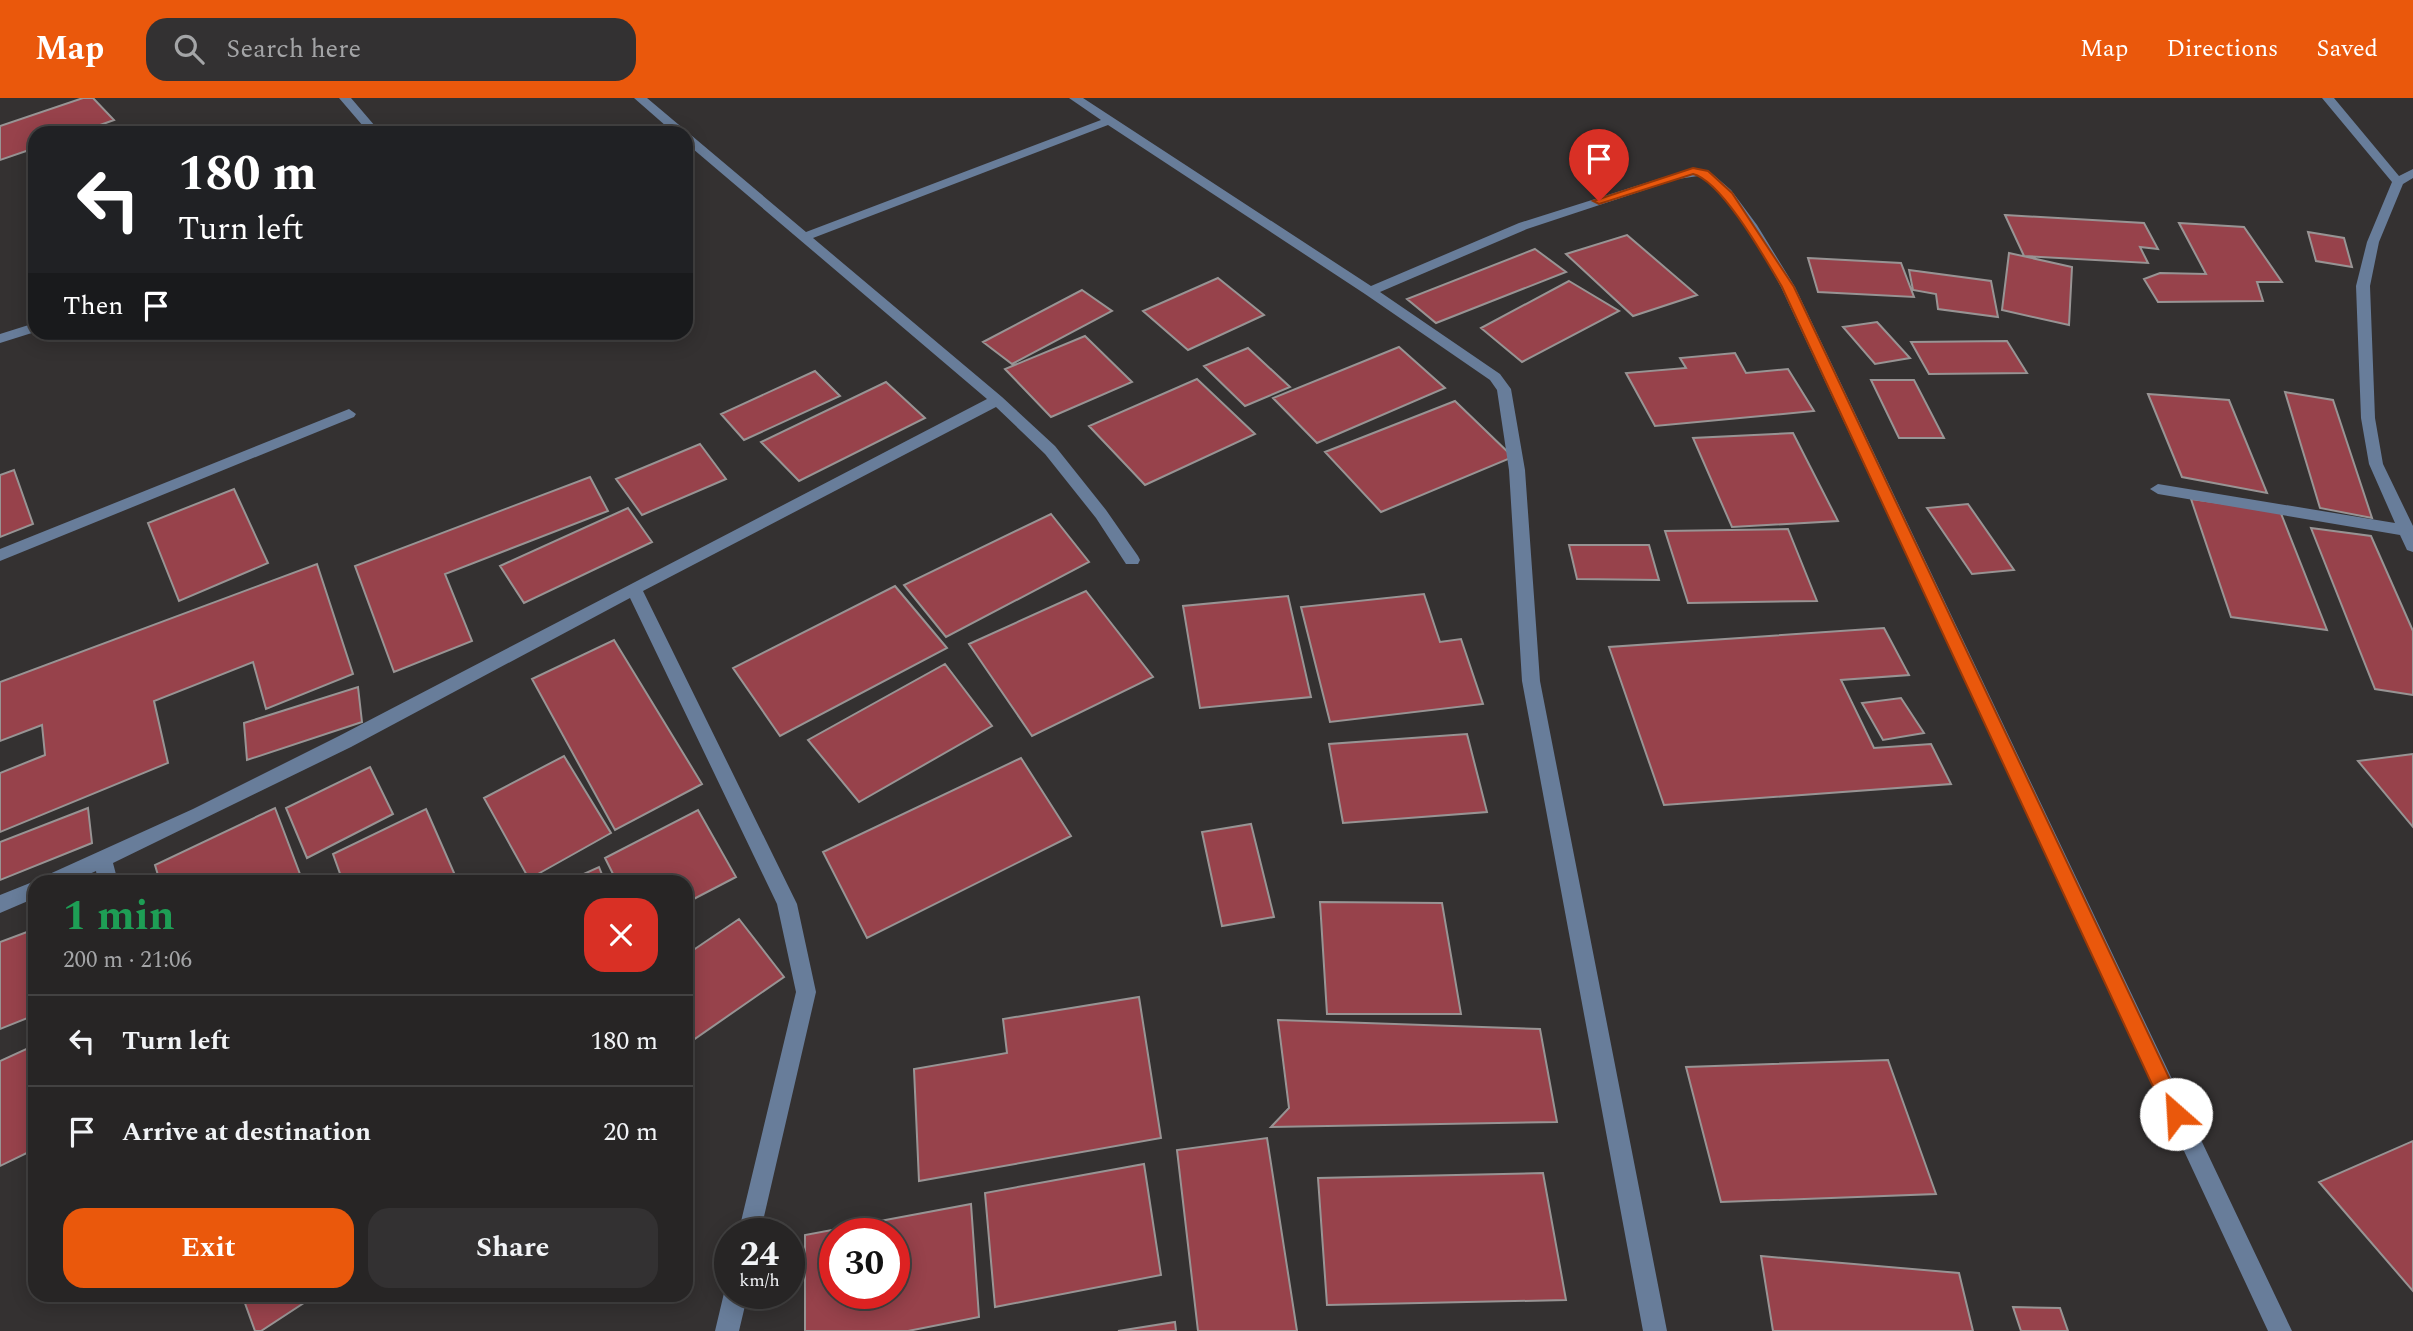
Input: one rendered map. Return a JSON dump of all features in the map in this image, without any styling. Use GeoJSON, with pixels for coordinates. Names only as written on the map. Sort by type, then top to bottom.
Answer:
{"type":"FeatureCollection","features":[{"type":"Feature","properties":{"kind":"street"},"geometry":{"type":"LineString","coordinates":[[345,98],[369,126]]}},
{"type":"Feature","properties":{"kind":"street"},"geometry":{"type":"LineString","coordinates":[[640,98],[673,126]]}},
{"type":"Feature","properties":{"kind":"street"},"geometry":{"type":"LineString","coordinates":[[1074,98],[1370,291],[1495,377],[1504,389],[1517,470],[1531,681],[1655,1331]]}},
{"type":"Feature","properties":{"kind":"street"},"geometry":{"type":"LineString","coordinates":[[2329,98],[2398,182]]}},
{"type":"Feature","properties":{"kind":"street"},"geometry":{"type":"LineString","coordinates":[[803,236],[1108,121]]}},
{"type":"Feature","properties":{"kind":"street"},"geometry":{"type":"LineString","coordinates":[[693,143],[997,400],[1050,450],[1101,514],[1132,560]]}},
{"type":"Feature","properties":{"kind":"street"},"geometry":{"type":"LineString","coordinates":[[1370,291],[1524,226],[1674,176],[1693,171],[1704,173],[1728,195],[1788,287],[2107,969],[2280,1331]]}},
{"type":"Feature","properties":{"kind":"street"},"geometry":{"type":"LineString","coordinates":[[2410,536],[2376,464],[2368,418],[2363,286],[2373,242],[2398,182],[2413,173]]}},
{"type":"Feature","properties":{"kind":"street"},"geometry":{"type":"LineString","coordinates":[[0,339],[28,329]]}},
{"type":"Feature","properties":{"kind":"street"},"geometry":{"type":"LineString","coordinates":[[68,875],[406,711],[997,400]]}},
{"type":"Feature","properties":{"kind":"street"},"geometry":{"type":"LineString","coordinates":[[0,555],[349,414]]}},
{"type":"Feature","properties":{"kind":"street"},"geometry":{"type":"LineString","coordinates":[[2158,489],[2410,536]]}},
{"type":"Feature","properties":{"kind":"street"},"geometry":{"type":"LineString","coordinates":[[634,589],[787,904],[796,936],[806,992],[753,1218]]}},
{"type":"Feature","properties":{"kind":"street"},"geometry":{"type":"LineString","coordinates":[[103,860],[106,875]]}},
{"type":"Feature","properties":{"kind":"street"},"geometry":{"type":"LineString","coordinates":[[0,904],[28,892]]}},
{"type":"Feature","properties":{"kind":"street"},"geometry":{"type":"LineString","coordinates":[[727,1331],[732,1309]]}},
{"type":"Feature","properties":{"kind":"building"},"geometry":{"type":"Polygon","coordinates":[[[83,98],[93,98],[114,120],[97,126],[28,126],[28,150],[0,160],[0,126],[83,98]]]}},
{"type":"Feature","properties":{"kind":"building"},"geometry":{"type":"Polygon","coordinates":[[[2005,215],[2144,223],[2158,249],[2140,247],[2148,263],[2024,256],[2005,215]]]}},
{"type":"Feature","properties":{"kind":"building"},"geometry":{"type":"Polygon","coordinates":[[[2179,223],[2244,227],[2282,282],[2257,282],[2263,301],[2158,302],[2144,279],[2160,273],[2206,274],[2179,223]]]}},
{"type":"Feature","properties":{"kind":"building"},"geometry":{"type":"Polygon","coordinates":[[[2308,232],[2344,238],[2352,267],[2316,261],[2308,232]]]}},
{"type":"Feature","properties":{"kind":"building"},"geometry":{"type":"Polygon","coordinates":[[[1627,235],[1697,295],[1633,316],[1566,254],[1627,235]]]}},
{"type":"Feature","properties":{"kind":"building"},"geometry":{"type":"Polygon","coordinates":[[[1535,249],[1566,272],[1436,323],[1407,299],[1535,249]]]}},
{"type":"Feature","properties":{"kind":"building"},"geometry":{"type":"Polygon","coordinates":[[[2009,253],[2072,267],[2069,325],[2002,310],[2009,253]]]}},
{"type":"Feature","properties":{"kind":"building"},"geometry":{"type":"Polygon","coordinates":[[[1808,258],[1901,263],[1914,297],[1818,292],[1808,258]]]}},
{"type":"Feature","properties":{"kind":"building"},"geometry":{"type":"Polygon","coordinates":[[[1909,270],[1991,281],[1998,317],[1938,309],[1936,294],[1913,290],[1909,270]]]}},
{"type":"Feature","properties":{"kind":"building"},"geometry":{"type":"Polygon","coordinates":[[[1218,278],[1264,315],[1188,350],[1143,311],[1218,278]]]}},
{"type":"Feature","properties":{"kind":"building"},"geometry":{"type":"Polygon","coordinates":[[[1569,281],[1619,311],[1522,362],[1481,328],[1569,281]]]}},
{"type":"Feature","properties":{"kind":"building"},"geometry":{"type":"Polygon","coordinates":[[[1082,290],[1112,311],[1012,364],[983,342],[1082,290]]]}},
{"type":"Feature","properties":{"kind":"building"},"geometry":{"type":"Polygon","coordinates":[[[1877,322],[1910,358],[1875,364],[1843,327],[1877,322]]]}},
{"type":"Feature","properties":{"kind":"building"},"geometry":{"type":"Polygon","coordinates":[[[1085,336],[1132,382],[1051,417],[1005,369],[1085,336]]]}},
{"type":"Feature","properties":{"kind":"building"},"geometry":{"type":"Polygon","coordinates":[[[2007,341],[2027,373],[1929,374],[1911,342],[2007,341]]]}},
{"type":"Feature","properties":{"kind":"building"},"geometry":{"type":"Polygon","coordinates":[[[1399,347],[1445,388],[1317,443],[1273,398],[1399,347]]]}},
{"type":"Feature","properties":{"kind":"building"},"geometry":{"type":"Polygon","coordinates":[[[1248,348],[1290,387],[1245,406],[1204,366],[1248,348]]]}},
{"type":"Feature","properties":{"kind":"building"},"geometry":{"type":"Polygon","coordinates":[[[1735,353],[1746,373],[1788,369],[1814,411],[1655,426],[1626,373],[1686,368],[1680,358],[1735,353]]]}},
{"type":"Feature","properties":{"kind":"building"},"geometry":{"type":"Polygon","coordinates":[[[815,371],[840,396],[744,440],[721,414],[815,371]]]}},
{"type":"Feature","properties":{"kind":"building"},"geometry":{"type":"Polygon","coordinates":[[[1197,379],[1255,434],[1145,485],[1089,426],[1197,379]]]}},
{"type":"Feature","properties":{"kind":"building"},"geometry":{"type":"Polygon","coordinates":[[[1871,380],[1914,380],[1944,438],[1899,438],[1871,380]]]}},
{"type":"Feature","properties":{"kind":"building"},"geometry":{"type":"Polygon","coordinates":[[[886,382],[925,418],[799,481],[761,442],[886,382]]]}},
{"type":"Feature","properties":{"kind":"building"},"geometry":{"type":"Polygon","coordinates":[[[2285,392],[2333,400],[2372,518],[2320,508],[2285,392]]]}},
{"type":"Feature","properties":{"kind":"building"},"geometry":{"type":"Polygon","coordinates":[[[2148,394],[2229,400],[2267,493],[2182,477],[2148,394]]]}},
{"type":"Feature","properties":{"kind":"building"},"geometry":{"type":"Polygon","coordinates":[[[1455,401],[1513,457],[1381,512],[1325,452],[1455,401]]]}},
{"type":"Feature","properties":{"kind":"building"},"geometry":{"type":"Polygon","coordinates":[[[1793,433],[1838,521],[1732,527],[1693,438],[1793,433]]]}},
{"type":"Feature","properties":{"kind":"building"},"geometry":{"type":"Polygon","coordinates":[[[700,444],[726,479],[642,515],[616,479],[700,444]]]}},
{"type":"Feature","properties":{"kind":"building"},"geometry":{"type":"Polygon","coordinates":[[[14,470],[33,524],[0,537],[0,475],[14,470]]]}},
{"type":"Feature","properties":{"kind":"building"},"geometry":{"type":"Polygon","coordinates":[[[590,477],[608,511],[445,574],[472,641],[394,672],[355,566],[590,477]]]}},
{"type":"Feature","properties":{"kind":"building"},"geometry":{"type":"Polygon","coordinates":[[[234,489],[268,563],[179,601],[148,523],[234,489]]]}},
{"type":"Feature","properties":{"kind":"building"},"geometry":{"type":"Polygon","coordinates":[[[2191,499],[2280,511],[2327,630],[2231,617],[2191,499]]]}},
{"type":"Feature","properties":{"kind":"building"},"geometry":{"type":"Polygon","coordinates":[[[1968,504],[2014,570],[1972,574],[1927,508],[1968,504]]]}},
{"type":"Feature","properties":{"kind":"building"},"geometry":{"type":"Polygon","coordinates":[[[628,508],[652,542],[524,603],[500,566],[628,508]]]}},
{"type":"Feature","properties":{"kind":"building"},"geometry":{"type":"Polygon","coordinates":[[[1051,514],[1089,562],[946,637],[904,585],[1051,514]]]}},
{"type":"Feature","properties":{"kind":"building"},"geometry":{"type":"Polygon","coordinates":[[[2311,528],[2371,536],[2413,631],[2413,695],[2375,689],[2311,528]]]}},
{"type":"Feature","properties":{"kind":"building"},"geometry":{"type":"Polygon","coordinates":[[[1788,529],[1817,601],[1688,603],[1665,531],[1788,529]]]}},
{"type":"Feature","properties":{"kind":"building"},"geometry":{"type":"Polygon","coordinates":[[[1569,545],[1649,545],[1659,580],[1577,579],[1569,545]]]}},
{"type":"Feature","properties":{"kind":"building"},"geometry":{"type":"Polygon","coordinates":[[[317,564],[353,674],[266,709],[253,662],[154,701],[168,763],[0,832],[0,773],[45,755],[42,725],[0,741],[0,682],[317,564]]]}},
{"type":"Feature","properties":{"kind":"building"},"geometry":{"type":"Polygon","coordinates":[[[895,586],[947,648],[780,736],[733,668],[895,586]]]}},
{"type":"Feature","properties":{"kind":"building"},"geometry":{"type":"Polygon","coordinates":[[[1086,591],[1153,677],[1032,736],[969,644],[1086,591]]]}},
{"type":"Feature","properties":{"kind":"building"},"geometry":{"type":"Polygon","coordinates":[[[1424,594],[1440,642],[1461,639],[1483,704],[1330,722],[1301,607],[1424,594]]]}},
{"type":"Feature","properties":{"kind":"building"},"geometry":{"type":"Polygon","coordinates":[[[1288,596],[1311,697],[1200,708],[1183,606],[1288,596]]]}},
{"type":"Feature","properties":{"kind":"building"},"geometry":{"type":"Polygon","coordinates":[[[1884,628],[1909,675],[1841,680],[1874,748],[1931,744],[1951,784],[1664,805],[1609,647],[1884,628]]]}},
{"type":"Feature","properties":{"kind":"building"},"geometry":{"type":"Polygon","coordinates":[[[614,640],[702,784],[615,830],[532,679],[614,640]]]}},
{"type":"Feature","properties":{"kind":"building"},"geometry":{"type":"Polygon","coordinates":[[[945,664],[992,726],[859,802],[808,740],[945,664]]]}},
{"type":"Feature","properties":{"kind":"building"},"geometry":{"type":"Polygon","coordinates":[[[358,687],[362,722],[247,760],[244,723],[358,687]]]}},
{"type":"Feature","properties":{"kind":"building"},"geometry":{"type":"Polygon","coordinates":[[[1901,698],[1924,733],[1883,740],[1862,703],[1901,698]]]}},
{"type":"Feature","properties":{"kind":"building"},"geometry":{"type":"Polygon","coordinates":[[[1467,734],[1487,812],[1343,823],[1329,744],[1467,734]]]}},
{"type":"Feature","properties":{"kind":"building"},"geometry":{"type":"Polygon","coordinates":[[[2413,754],[2413,827],[2358,761],[2413,754]]]}},
{"type":"Feature","properties":{"kind":"building"},"geometry":{"type":"Polygon","coordinates":[[[564,756],[611,833],[536,875],[527,875],[484,798],[564,756]]]}},
{"type":"Feature","properties":{"kind":"building"},"geometry":{"type":"Polygon","coordinates":[[[1021,758],[1071,836],[867,938],[823,852],[1021,758]]]}},
{"type":"Feature","properties":{"kind":"building"},"geometry":{"type":"Polygon","coordinates":[[[370,767],[393,814],[307,858],[286,808],[370,767]]]}},
{"type":"Feature","properties":{"kind":"building"},"geometry":{"type":"Polygon","coordinates":[[[88,808],[92,843],[0,880],[0,842],[88,808]]]}},
{"type":"Feature","properties":{"kind":"building"},"geometry":{"type":"Polygon","coordinates":[[[275,808],[300,875],[158,875],[155,865],[275,808]]]}},
{"type":"Feature","properties":{"kind":"building"},"geometry":{"type":"Polygon","coordinates":[[[426,809],[455,875],[340,875],[333,854],[426,809]]]}},
{"type":"Feature","properties":{"kind":"building"},"geometry":{"type":"Polygon","coordinates":[[[698,810],[736,877],[693,899],[693,875],[614,875],[605,858],[698,810]]]}},
{"type":"Feature","properties":{"kind":"building"},"geometry":{"type":"Polygon","coordinates":[[[1251,824],[1274,917],[1222,926],[1202,832],[1251,824]]]}},
{"type":"Feature","properties":{"kind":"building"},"geometry":{"type":"Polygon","coordinates":[[[599,867],[602,875],[581,875],[599,867]]]}},
{"type":"Feature","properties":{"kind":"building"},"geometry":{"type":"Polygon","coordinates":[[[1320,902],[1442,903],[1461,1014],[1327,1014],[1320,902]]]}},
{"type":"Feature","properties":{"kind":"building"},"geometry":{"type":"Polygon","coordinates":[[[739,919],[784,977],[693,1040],[693,950],[739,919]]]}},
{"type":"Feature","properties":{"kind":"building"},"geometry":{"type":"Polygon","coordinates":[[[28,932],[28,1018],[0,1029],[0,942],[28,932]]]}},
{"type":"Feature","properties":{"kind":"building"},"geometry":{"type":"Polygon","coordinates":[[[1139,997],[1161,1138],[919,1181],[914,1069],[1007,1053],[1003,1019],[1139,997]]]}},
{"type":"Feature","properties":{"kind":"building"},"geometry":{"type":"Polygon","coordinates":[[[1278,1020],[1540,1029],[1557,1122],[1271,1127],[1289,1108],[1278,1020]]]}},
{"type":"Feature","properties":{"kind":"building"},"geometry":{"type":"Polygon","coordinates":[[[28,1048],[28,1152],[0,1166],[0,1061],[28,1048]]]}},
{"type":"Feature","properties":{"kind":"building"},"geometry":{"type":"Polygon","coordinates":[[[1888,1060],[1936,1194],[1721,1202],[1686,1067],[1888,1060]]]}},
{"type":"Feature","properties":{"kind":"building"},"geometry":{"type":"Polygon","coordinates":[[[1267,1138],[1297,1331],[1198,1331],[1177,1150],[1267,1138]]]}},
{"type":"Feature","properties":{"kind":"building"},"geometry":{"type":"Polygon","coordinates":[[[2413,1141],[2413,1291],[2319,1182],[2413,1141]]]}},
{"type":"Feature","properties":{"kind":"building"},"geometry":{"type":"Polygon","coordinates":[[[1144,1164],[1161,1275],[995,1307],[985,1193],[1144,1164]]]}},
{"type":"Feature","properties":{"kind":"building"},"geometry":{"type":"Polygon","coordinates":[[[1543,1173],[1566,1300],[1327,1305],[1318,1178],[1543,1173]]]}},
{"type":"Feature","properties":{"kind":"building"},"geometry":{"type":"Polygon","coordinates":[[[971,1204],[979,1317],[908,1331],[805,1331],[805,1235],[819,1232],[819,1309],[910,1309],[910,1218],[896,1218],[971,1204]]]}},
{"type":"Feature","properties":{"kind":"building"},"geometry":{"type":"Polygon","coordinates":[[[1761,1256],[1959,1273],[1973,1331],[1773,1331],[1761,1256]]]}},
{"type":"Feature","properties":{"kind":"building"},"geometry":{"type":"Polygon","coordinates":[[[245,1302],[305,1302],[261,1331],[255,1331],[245,1302]]]}},
{"type":"Feature","properties":{"kind":"building"},"geometry":{"type":"Polygon","coordinates":[[[2013,1307],[2060,1308],[2068,1331],[2021,1331],[2013,1307]]]}},
{"type":"Feature","properties":{"kind":"building"},"geometry":{"type":"Polygon","coordinates":[[[1175,1322],[1176,1331],[1118,1331],[1175,1322]]]}},
{"type":"Feature","properties":{"kind":"route"},"geometry":{"type":"LineString","coordinates":[[1599,201],[1674,176],[1693,171],[1704,173],[1728,195],[1767,251],[1788,287],[2176,1114]]}}]}
